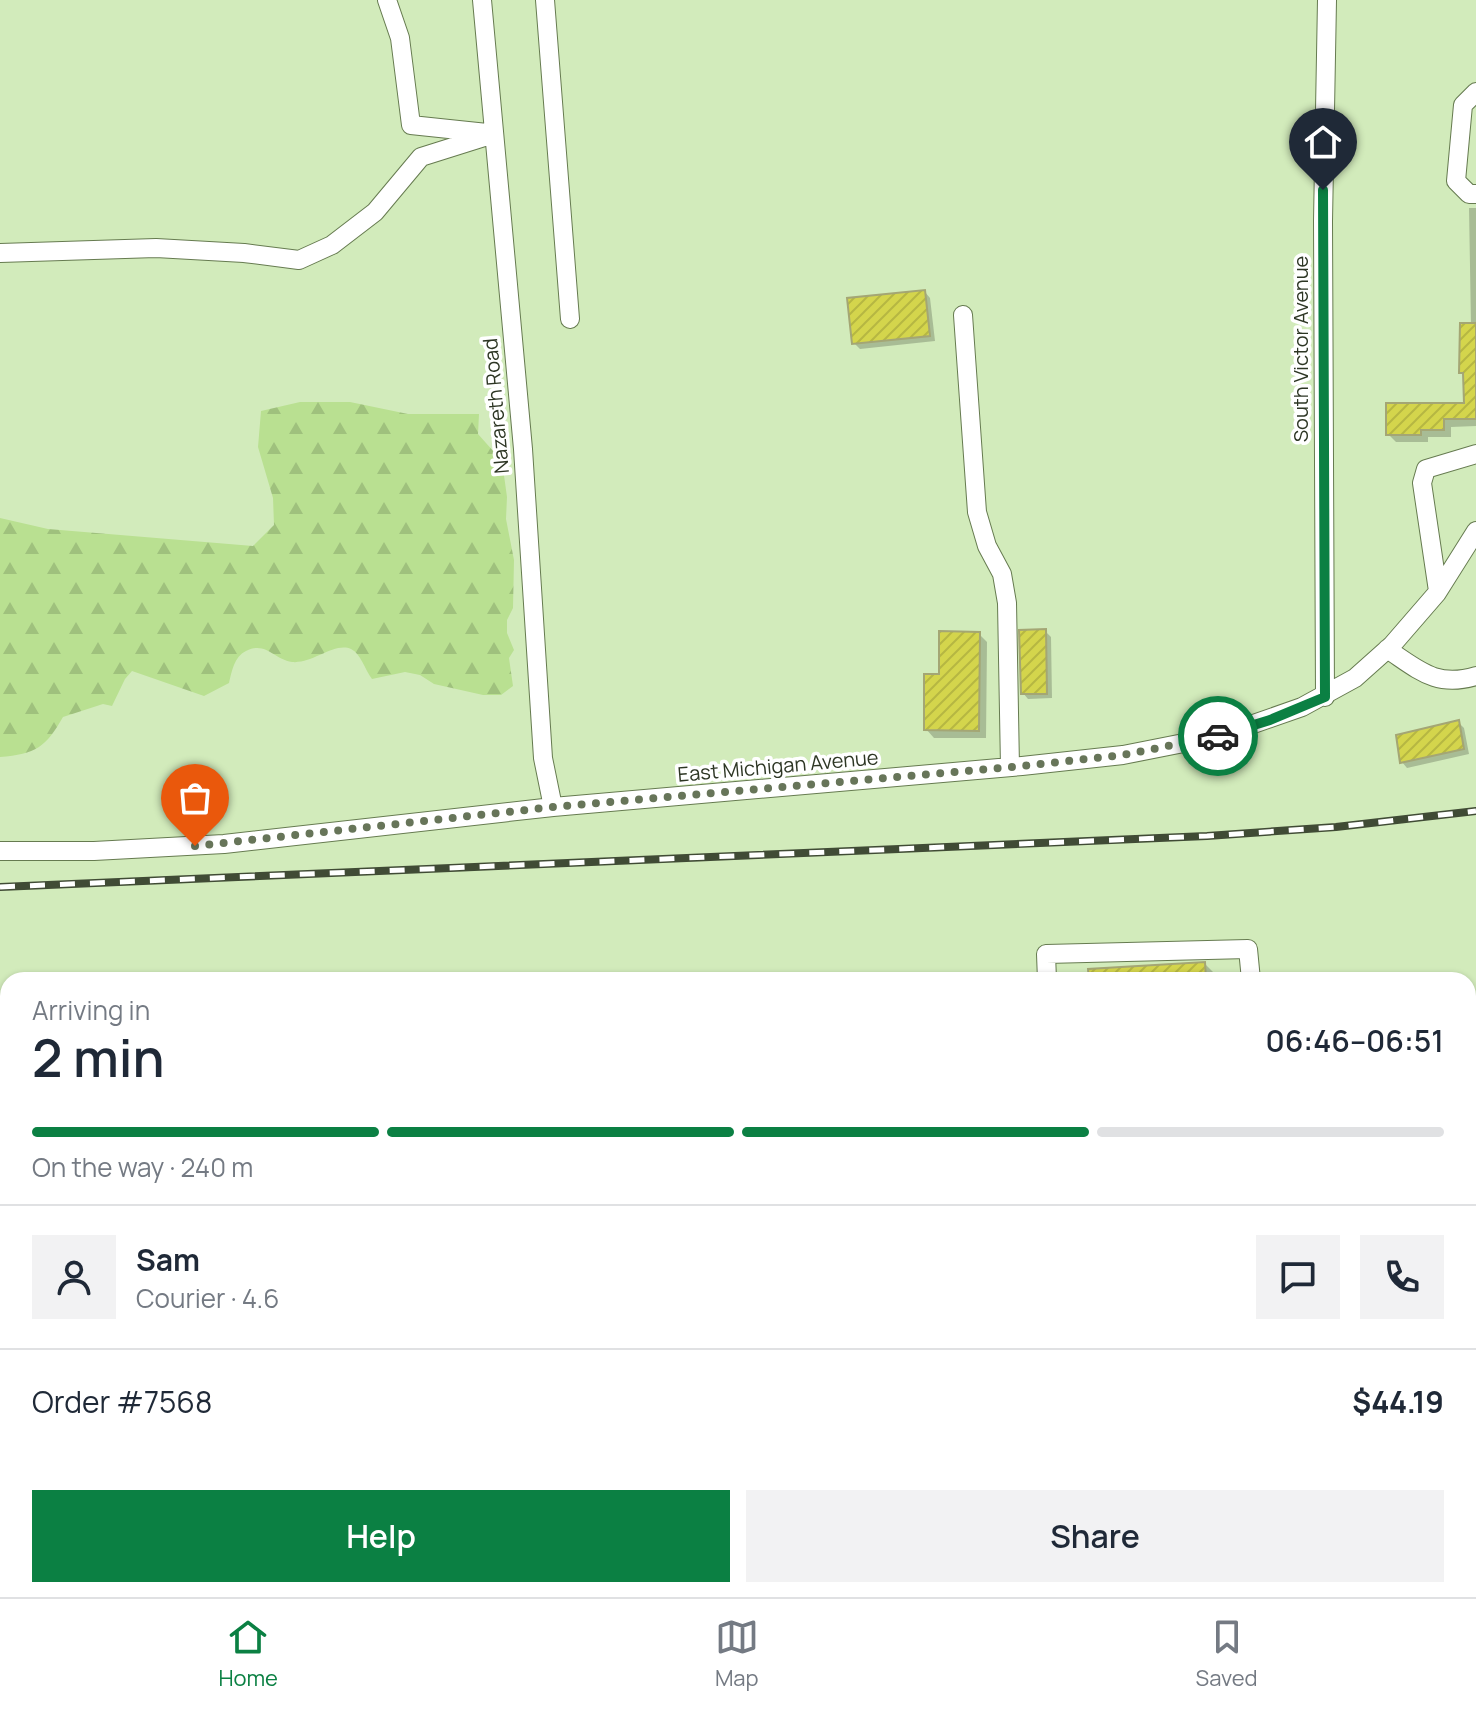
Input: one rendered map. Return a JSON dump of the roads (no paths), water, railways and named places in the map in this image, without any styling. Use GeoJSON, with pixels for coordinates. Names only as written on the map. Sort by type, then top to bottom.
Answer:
{"type":"FeatureCollection","features":[{"type":"Feature","properties":{"kind":"street"},"geometry":{"type":"LineString","coordinates":[[387,0],[400,38],[411,125],[494,134]]}},
{"type":"Feature","properties":{"kind":"street","name":"Nazareth Road"},"geometry":{"type":"LineString","coordinates":[[482,0],[523,449],[543,758],[553,807]]}},
{"type":"Feature","properties":{"kind":"street"},"geometry":{"type":"LineString","coordinates":[[545,0],[570,319]]}},
{"type":"Feature","properties":{"kind":"street","name":"South Victor Avenue"},"geometry":{"type":"LineString","coordinates":[[1325,697],[1323,221],[1327,0]]}},
{"type":"Feature","properties":{"kind":"street"},"geometry":{"type":"LineString","coordinates":[[1476,92],[1463,105],[1456,181],[1469,194],[1476,194]]}},
{"type":"Feature","properties":{"kind":"street"},"geometry":{"type":"LineString","coordinates":[[0,253],[156,248],[299,260],[332,245],[375,212],[421,157],[494,134]]}},
{"type":"Feature","properties":{"kind":"street"},"geometry":{"type":"LineString","coordinates":[[963,315],[977,512],[987,546],[1002,574],[1007,603],[1010,767]]}},
{"type":"Feature","properties":{"kind":"street"},"geometry":{"type":"LineString","coordinates":[[1438,591],[1422,483],[1426,469],[1476,454]]}},
{"type":"Feature","properties":{"kind":"street","name":"East Michigan Avenue"},"geometry":{"type":"LineString","coordinates":[[0,851],[224,844],[553,807],[1123,755],[1219,736],[1270,720],[1325,697],[1355,678],[1387,649],[1438,591],[1476,531]]}},
{"type":"Feature","properties":{"kind":"street"},"geometry":{"type":"LineString","coordinates":[[1387,649],[1434,679],[1455,682],[1476,676]]}},
{"type":"Feature","properties":{"kind":"street"},"geometry":{"type":"LineString","coordinates":[[1047,972],[1046,954],[1248,949],[1250,972]]}},
{"type":"Feature","properties":{"kind":"railway"},"geometry":{"type":"LineString","coordinates":[[0,887],[1207,836],[1336,827],[1476,811]]}}]}
